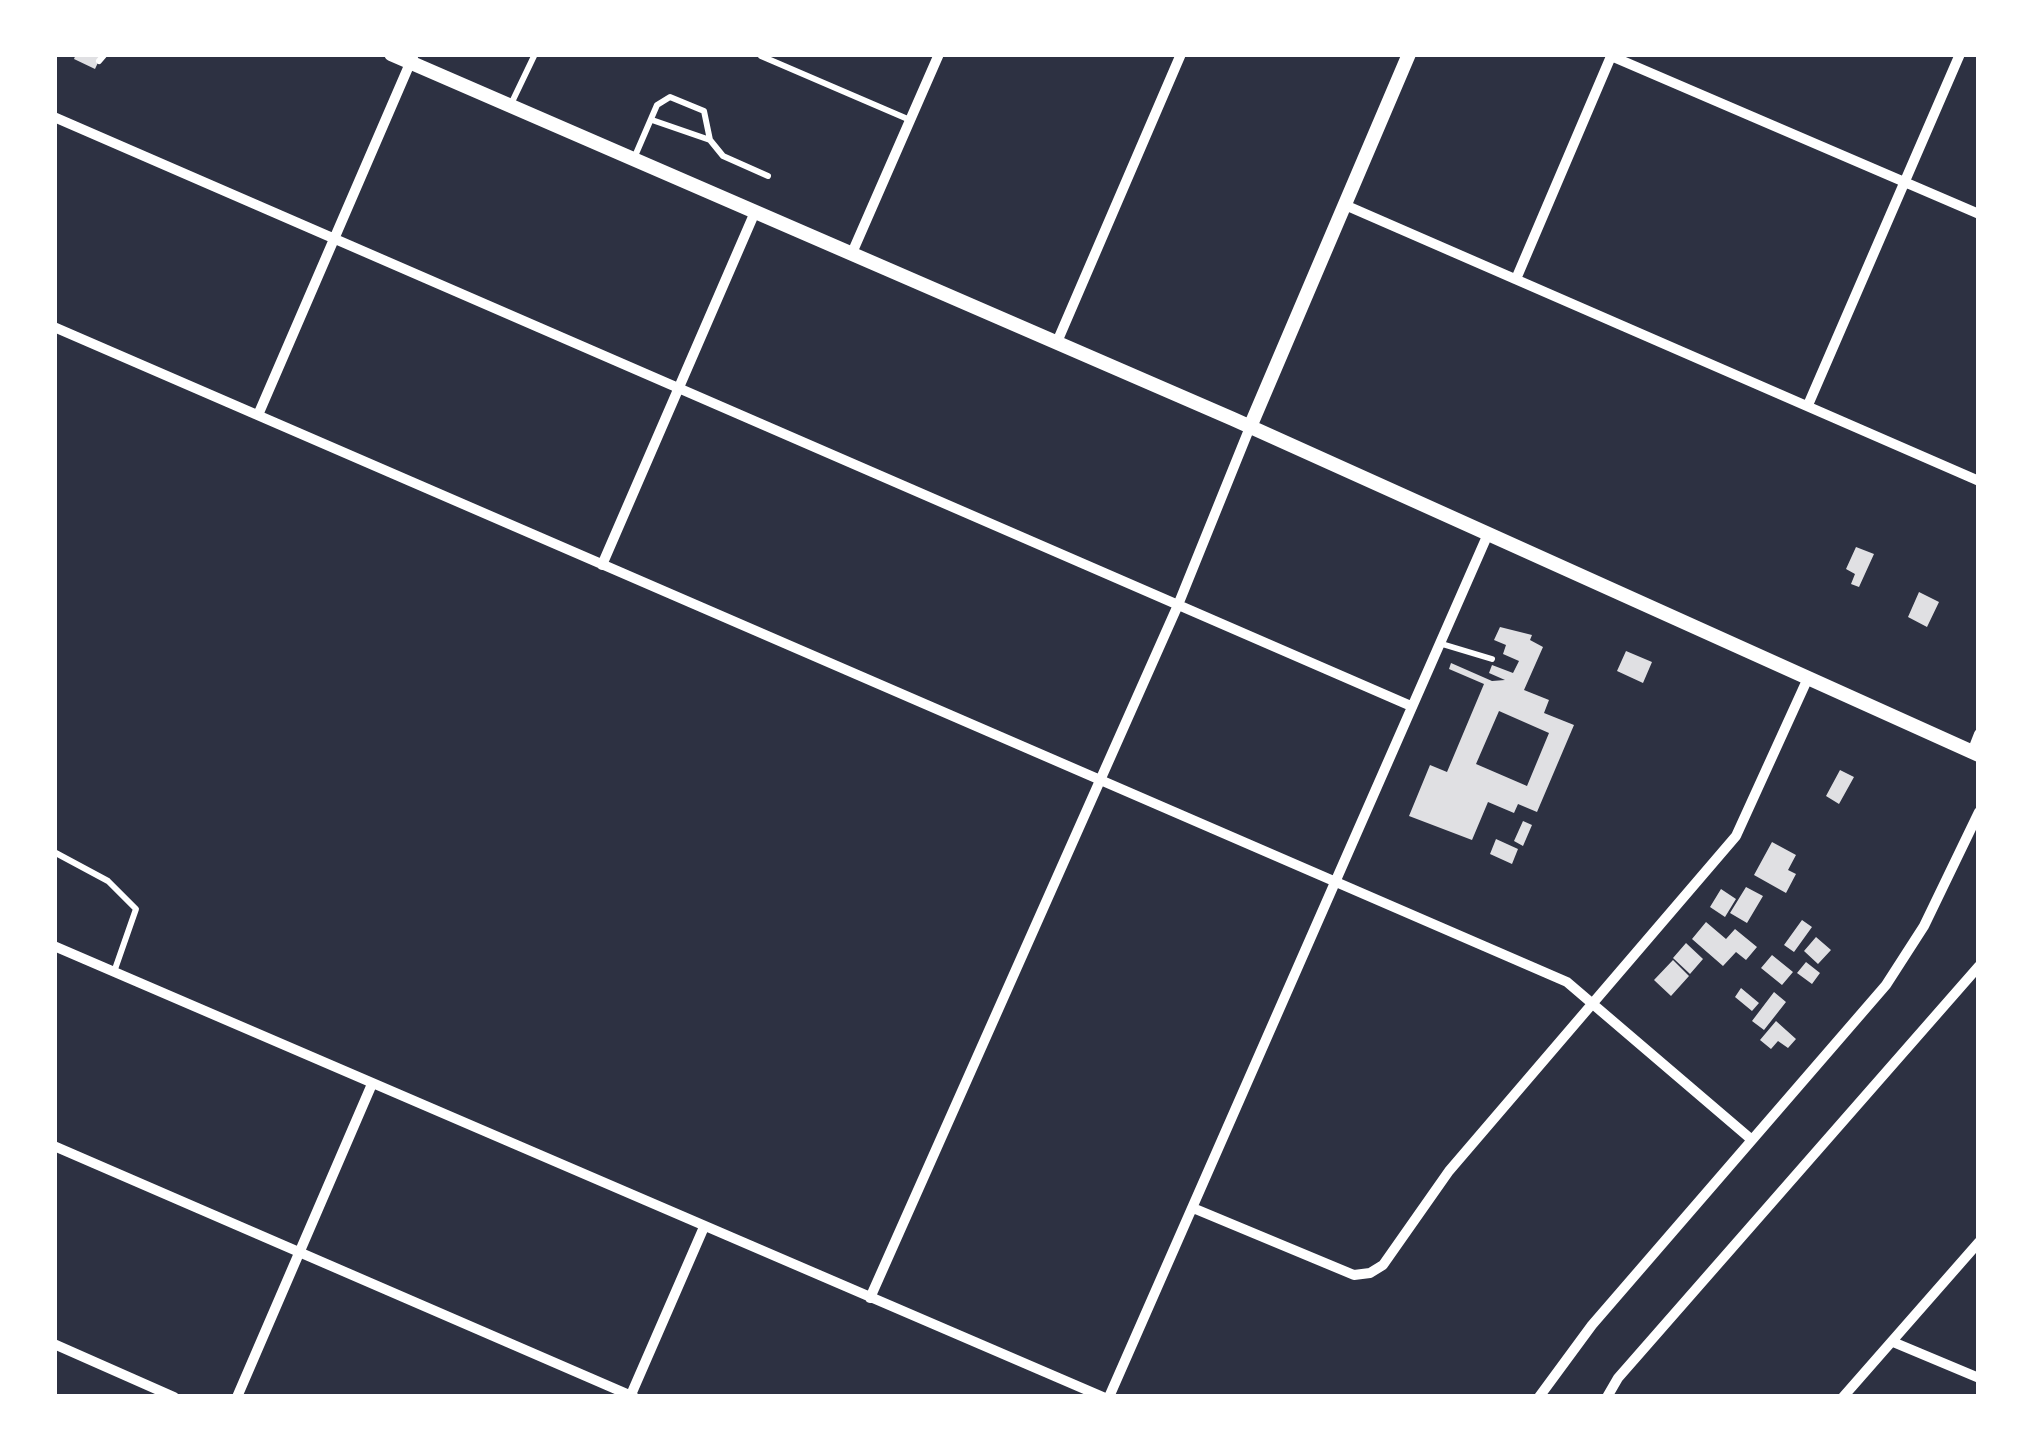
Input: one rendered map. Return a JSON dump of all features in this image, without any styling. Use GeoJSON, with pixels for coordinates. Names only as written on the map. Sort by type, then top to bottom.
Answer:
{"type":"FeatureCollection","features":[{"type":"Feature","properties":{"kind":"street"},"geometry":{"type":"LineString","coordinates":[[392,54],[412,58],[510,106],[1250,427],[1975,753],[1979,734]]}},
{"type":"Feature","properties":{"kind":"street"},"geometry":{"type":"LineString","coordinates":[[852,253],[939,54]]}},
{"type":"Feature","properties":{"kind":"street"},"geometry":{"type":"LineString","coordinates":[[1057,342],[1181,54]]}},
{"type":"Feature","properties":{"kind":"street"},"geometry":{"type":"LineString","coordinates":[[870,1298],[1178,605],[1409,54]]}},
{"type":"Feature","properties":{"kind":"street"},"geometry":{"type":"LineString","coordinates":[[1808,405],[1960,54]]}},
{"type":"Feature","properties":{"kind":"street"},"geometry":{"type":"LineString","coordinates":[[1516,279],[1611,55],[1979,214]]}},
{"type":"Feature","properties":{"kind":"street"},"geometry":{"type":"LineString","coordinates":[[258,416],[412,58]]}},
{"type":"Feature","properties":{"kind":"street"},"geometry":{"type":"LineString","coordinates":[[54,117],[1412,706]]}},
{"type":"Feature","properties":{"kind":"street"},"geometry":{"type":"LineString","coordinates":[[1345,205],[1979,481]]}},
{"type":"Feature","properties":{"kind":"street"},"geometry":{"type":"LineString","coordinates":[[602,566],[755,212]]}},
{"type":"Feature","properties":{"kind":"street"},"geometry":{"type":"LineString","coordinates":[[54,327],[1546,972],[1595,1002],[1752,1140]]}},
{"type":"Feature","properties":{"kind":"street"},"geometry":{"type":"LineString","coordinates":[[57,952],[114,972],[1106,1397],[1488,534]]}},
{"type":"Feature","properties":{"kind":"street"},"geometry":{"type":"LineString","coordinates":[[1193,1208],[1337,1270],[1370,1274],[1383,1265],[1449,1171],[1736,836],[1808,678]]}},
{"type":"Feature","properties":{"kind":"street"},"geometry":{"type":"LineString","coordinates":[[1539,1397],[1592,1325],[1855,1024],[1904,959],[1979,812]]}},
{"type":"Feature","properties":{"kind":"street"},"geometry":{"type":"LineString","coordinates":[[1607,1397],[1618,1378],[1975,963]]}},
{"type":"Feature","properties":{"kind":"street"},"geometry":{"type":"LineString","coordinates":[[237,1397],[373,1084]]}},
{"type":"Feature","properties":{"kind":"street"},"geometry":{"type":"LineString","coordinates":[[54,1146],[631,1397],[704,1227]]}},
{"type":"Feature","properties":{"kind":"street"},"geometry":{"type":"LineString","coordinates":[[1843,1397],[1979,1242]]}},
{"type":"Feature","properties":{"kind":"street"},"geometry":{"type":"LineString","coordinates":[[1893,1342],[1979,1378]]}},
{"type":"Feature","properties":{"kind":"street"},"geometry":{"type":"LineString","coordinates":[[54,1344],[174,1397]]}},
{"type":"Feature","properties":{"kind":"lane"},"geometry":{"type":"LineString","coordinates":[[510,106],[535,54]]}},
{"type":"Feature","properties":{"kind":"lane"},"geometry":{"type":"LineString","coordinates":[[761,56],[910,120]]}},
{"type":"Feature","properties":{"kind":"lane"},"geometry":{"type":"LineString","coordinates":[[633,159],[660,101],[675,98],[704,111],[710,140]]}},
{"type":"Feature","properties":{"kind":"lane"},"geometry":{"type":"LineString","coordinates":[[652,120],[710,140],[729,160],[768,176]]}},
{"type":"Feature","properties":{"kind":"lane"},"geometry":{"type":"LineString","coordinates":[[1439,643],[1492,659]]}},
{"type":"Feature","properties":{"kind":"lane"},"geometry":{"type":"LineString","coordinates":[[54,852],[107,880],[136,909],[114,972]]}},
{"type":"Feature","properties":{"kind":"building"},"geometry":{"type":"Polygon","coordinates":[[[76,54],[102,54],[95,69],[74,59],[76,54]]]}},
{"type":"Feature","properties":{"kind":"building"},"geometry":{"type":"Polygon","coordinates":[[[1856,547],[1874,554],[1859,587],[1851,584],[1855,574],[1846,569],[1856,547]]]}},
{"type":"Feature","properties":{"kind":"building"},"geometry":{"type":"Polygon","coordinates":[[[1919,592],[1939,602],[1927,627],[1908,617],[1919,592]]]}},
{"type":"Feature","properties":{"kind":"building"},"geometry":{"type":"Polygon","coordinates":[[[1500,627],[1532,635],[1530,640],[1543,647],[1524,690],[1549,700],[1544,713],[1574,725],[1537,812],[1518,804],[1514,813],[1488,802],[1472,840],[1409,816],[1430,765],[1447,772],[1484,684],[1449,669],[1451,663],[1492,681],[1505,680],[1489,673],[1492,665],[1513,673],[1519,661],[1503,654],[1506,645],[1494,640],[1500,627]],[[1499,711],[1476,764],[1527,786],[1549,733],[1499,711]]]}},
{"type":"Feature","properties":{"kind":"building"},"geometry":{"type":"Polygon","coordinates":[[[1626,651],[1652,662],[1643,683],[1617,671],[1626,651]]]}},
{"type":"Feature","properties":{"kind":"building"},"geometry":{"type":"Polygon","coordinates":[[[1840,770],[1854,777],[1839,804],[1826,796],[1840,770]]]}},
{"type":"Feature","properties":{"kind":"building"},"geometry":{"type":"Polygon","coordinates":[[[1523,821],[1532,825],[1523,846],[1514,841],[1523,821]]]}},
{"type":"Feature","properties":{"kind":"building"},"geometry":{"type":"Polygon","coordinates":[[[1496,839],[1518,849],[1512,864],[1490,854],[1496,839]]]}},
{"type":"Feature","properties":{"kind":"building"},"geometry":{"type":"Polygon","coordinates":[[[1772,842],[1796,855],[1788,870],[1796,874],[1786,893],[1754,875],[1772,842]]]}},
{"type":"Feature","properties":{"kind":"building"},"geometry":{"type":"Polygon","coordinates":[[[1746,887],[1763,896],[1747,923],[1730,913],[1746,887]]]}},
{"type":"Feature","properties":{"kind":"building"},"geometry":{"type":"Polygon","coordinates":[[[1721,889],[1736,899],[1725,917],[1710,907],[1721,889]]]}},
{"type":"Feature","properties":{"kind":"building"},"geometry":{"type":"Polygon","coordinates":[[[1802,920],[1812,927],[1794,952],[1784,945],[1802,920]]]}},
{"type":"Feature","properties":{"kind":"building"},"geometry":{"type":"Polygon","coordinates":[[[1706,922],[1726,939],[1735,929],[1757,947],[1746,960],[1736,952],[1723,966],[1692,939],[1706,922]]]}},
{"type":"Feature","properties":{"kind":"building"},"geometry":{"type":"Polygon","coordinates":[[[1816,937],[1831,950],[1818,964],[1804,951],[1816,937]]]}},
{"type":"Feature","properties":{"kind":"building"},"geometry":{"type":"Polygon","coordinates":[[[1686,943],[1703,959],[1690,974],[1673,958],[1686,943]]]}},
{"type":"Feature","properties":{"kind":"building"},"geometry":{"type":"Polygon","coordinates":[[[1772,955],[1793,972],[1782,985],[1761,968],[1772,955]]]}},
{"type":"Feature","properties":{"kind":"building"},"geometry":{"type":"Polygon","coordinates":[[[1673,960],[1689,976],[1671,996],[1654,980],[1673,960]]]}},
{"type":"Feature","properties":{"kind":"building"},"geometry":{"type":"Polygon","coordinates":[[[1806,962],[1820,973],[1812,984],[1797,973],[1806,962]]]}},
{"type":"Feature","properties":{"kind":"building"},"geometry":{"type":"Polygon","coordinates":[[[1741,988],[1759,1003],[1752,1011],[1735,997],[1741,988]]]}},
{"type":"Feature","properties":{"kind":"building"},"geometry":{"type":"Polygon","coordinates":[[[1774,992],[1786,1002],[1764,1030],[1752,1021],[1774,992]]]}},
{"type":"Feature","properties":{"kind":"building"},"geometry":{"type":"Polygon","coordinates":[[[1776,1021],[1796,1039],[1788,1048],[1778,1041],[1771,1049],[1760,1040],[1776,1021]]]}}]}
